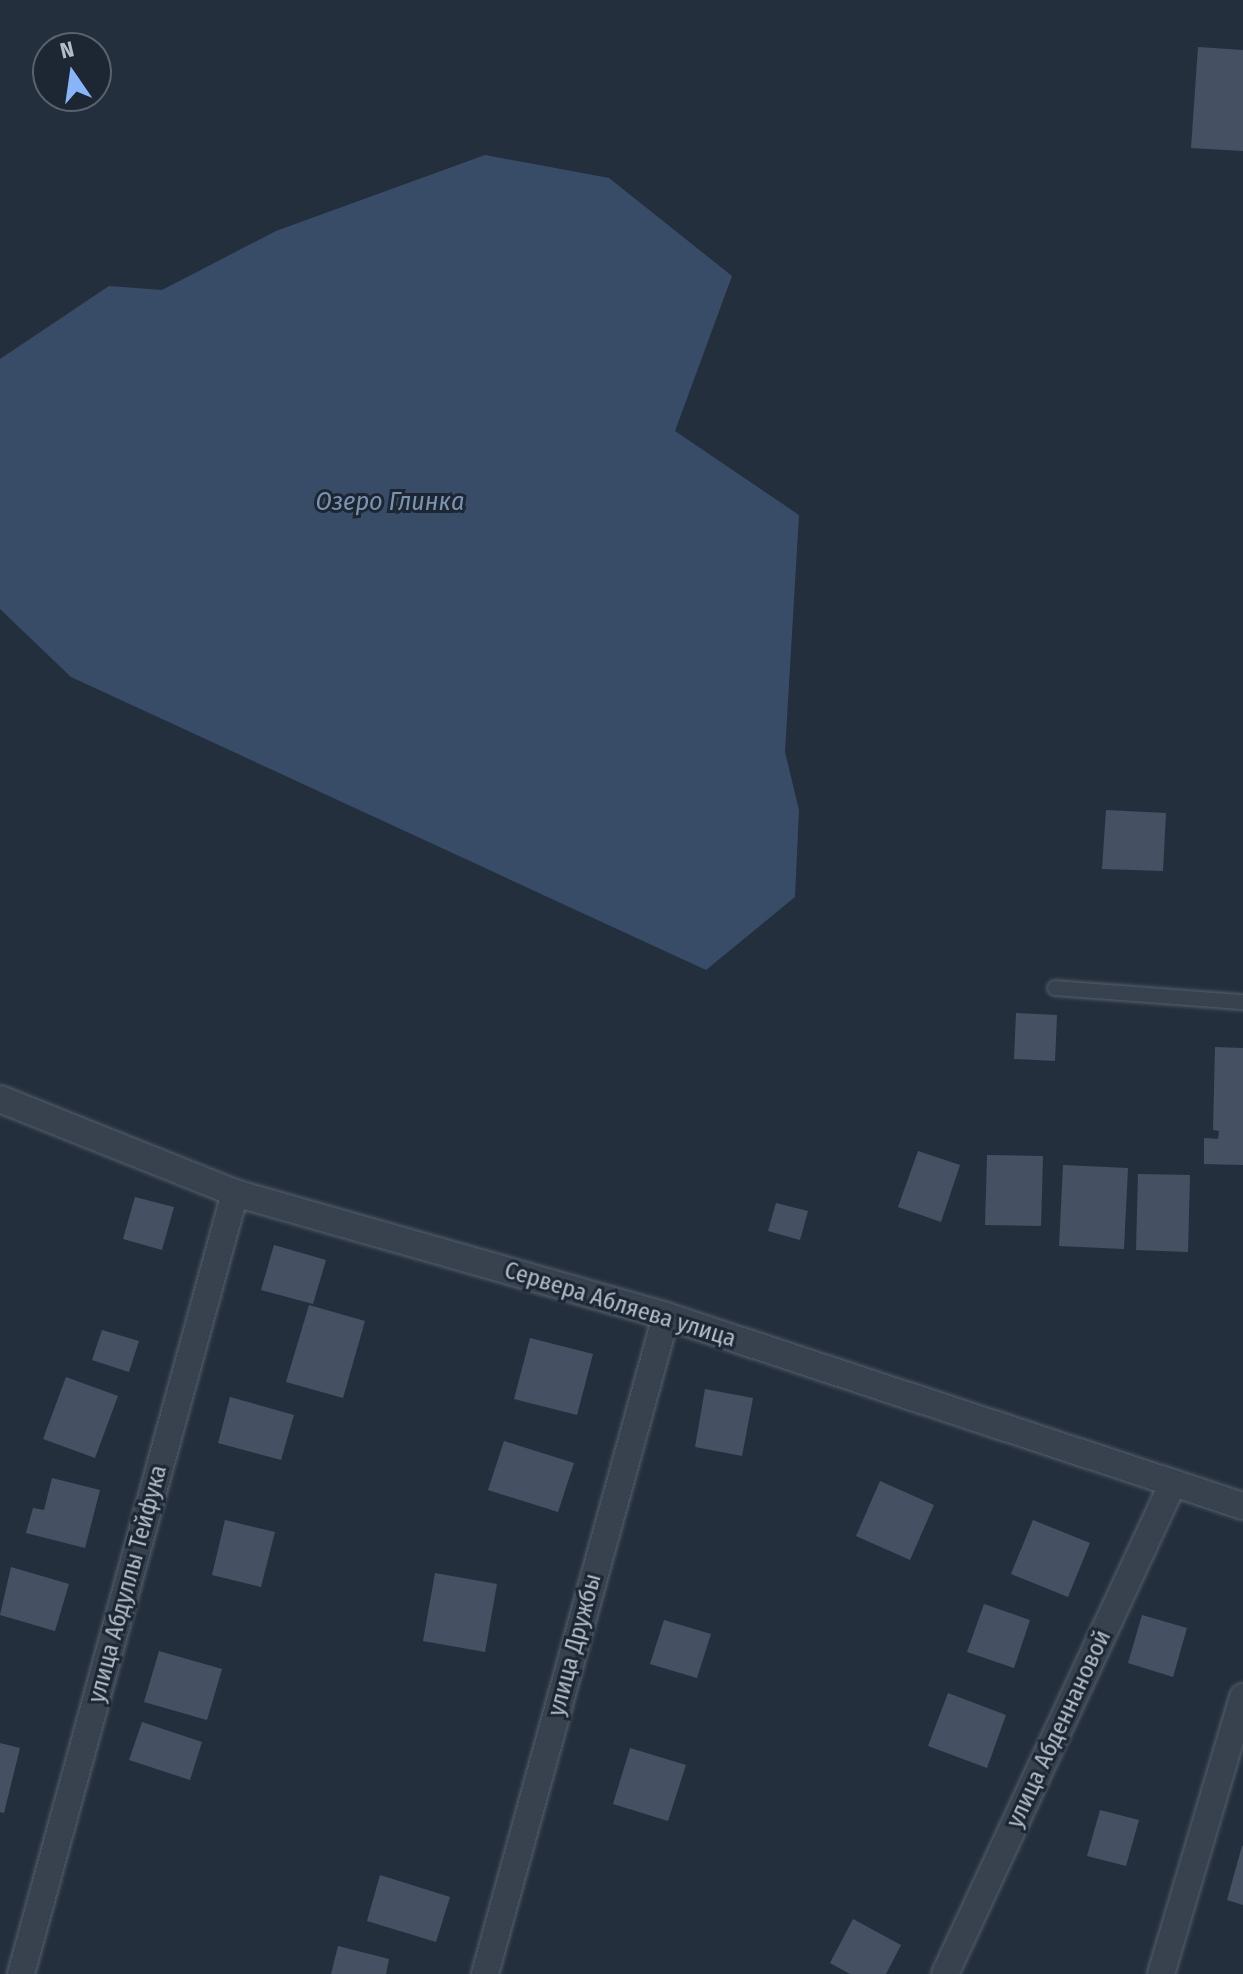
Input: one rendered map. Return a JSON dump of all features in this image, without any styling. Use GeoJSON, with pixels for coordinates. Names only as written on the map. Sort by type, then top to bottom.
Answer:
{"type":"FeatureCollection","features":[{"type":"Feature","properties":{"kind":"street","name":"Сервера Абляева улица"},"geometry":{"type":"LineString","coordinates":[[0,1099],[235,1193],[666,1316],[1243,1506]]}},
{"type":"Feature","properties":{"kind":"street","name":"улица Абдуллы Тейфука"},"geometry":{"type":"LineString","coordinates":[[21,1974],[235,1193]]}},
{"type":"Feature","properties":{"kind":"street","name":"улица Дружбы"},"geometry":{"type":"LineString","coordinates":[[485,1974],[666,1316]]}},
{"type":"Feature","properties":{"kind":"street","name":"улица Абденнановой"},"geometry":{"type":"LineString","coordinates":[[945,1974],[1173,1483]]}},
{"type":"Feature","properties":{"kind":"street"},"geometry":{"type":"LineString","coordinates":[[1161,1974],[1243,1697]]}},
{"type":"Feature","properties":{"kind":"lane"},"geometry":{"type":"LineString","coordinates":[[1055,988],[1243,1002]]}},
{"type":"Feature","properties":{"kind":"water","name":"Озеро Глинка"},"geometry":{"type":"Polygon","coordinates":[[[485,155],[609,178],[732,276],[675,431],[799,515],[785,752],[799,810],[795,897],[706,970],[71,677],[0,609],[0,359],[109,286],[162,290],[276,231],[485,155]]]}},
{"type":"Feature","properties":{"kind":"building"},"geometry":{"type":"Polygon","coordinates":[[[1198,47],[1243,50],[1243,151],[1191,148],[1198,47]]]}},
{"type":"Feature","properties":{"kind":"building"},"geometry":{"type":"Polygon","coordinates":[[[1106,810],[1166,813],[1163,871],[1102,869],[1106,810]]]}},
{"type":"Feature","properties":{"kind":"building"},"geometry":{"type":"Polygon","coordinates":[[[1016,1013],[1057,1015],[1055,1061],[1014,1059],[1016,1013]]]}},
{"type":"Feature","properties":{"kind":"building"},"geometry":{"type":"Polygon","coordinates":[[[1215,1047],[1243,1048],[1243,1165],[1204,1164],[1204,1138],[1218,1139],[1219,1131],[1213,1130],[1215,1047]]]}},
{"type":"Feature","properties":{"kind":"building"},"geometry":{"type":"Polygon","coordinates":[[[918,1151],[960,1165],[941,1222],[898,1207],[918,1151]]]}},
{"type":"Feature","properties":{"kind":"building"},"geometry":{"type":"Polygon","coordinates":[[[987,1155],[1043,1156],[1041,1226],[985,1225],[987,1155]]]}},
{"type":"Feature","properties":{"kind":"building"},"geometry":{"type":"Polygon","coordinates":[[[1063,1165],[1128,1168],[1124,1249],[1059,1246],[1063,1165]]]}},
{"type":"Feature","properties":{"kind":"building"},"geometry":{"type":"Polygon","coordinates":[[[1138,1174],[1190,1175],[1188,1252],[1136,1250],[1138,1174]]]}},
{"type":"Feature","properties":{"kind":"building"},"geometry":{"type":"Polygon","coordinates":[[[135,1197],[174,1207],[162,1250],[123,1239],[135,1197]]]}},
{"type":"Feature","properties":{"kind":"building"},"geometry":{"type":"Polygon","coordinates":[[[776,1203],[808,1211],[800,1240],[768,1231],[776,1203]]]}},
{"type":"Feature","properties":{"kind":"building"},"geometry":{"type":"Polygon","coordinates":[[[274,1245],[326,1260],[313,1304],[261,1290],[274,1245]]]}},
{"type":"Feature","properties":{"kind":"building"},"geometry":{"type":"Polygon","coordinates":[[[309,1305],[365,1321],[343,1398],[286,1382],[309,1305]]]}},
{"type":"Feature","properties":{"kind":"building"},"geometry":{"type":"Polygon","coordinates":[[[102,1330],[139,1341],[129,1372],[92,1360],[102,1330]]]}},
{"type":"Feature","properties":{"kind":"building"},"geometry":{"type":"Polygon","coordinates":[[[530,1338],[593,1354],[577,1415],[514,1399],[530,1338]]]}},
{"type":"Feature","properties":{"kind":"building"},"geometry":{"type":"Polygon","coordinates":[[[66,1377],[118,1396],[95,1458],[43,1439],[66,1377]]]}},
{"type":"Feature","properties":{"kind":"building"},"geometry":{"type":"Polygon","coordinates":[[[705,1389],[753,1398],[742,1456],[695,1447],[705,1389]]]}},
{"type":"Feature","properties":{"kind":"building"},"geometry":{"type":"Polygon","coordinates":[[[230,1397],[294,1415],[281,1460],[218,1443],[230,1397]]]}},
{"type":"Feature","properties":{"kind":"building"},"geometry":{"type":"Polygon","coordinates":[[[504,1441],[574,1463],[558,1512],[488,1490],[504,1441]]]}},
{"type":"Feature","properties":{"kind":"building"},"geometry":{"type":"Polygon","coordinates":[[[52,1478],[100,1490],[85,1548],[26,1533],[33,1508],[44,1510],[52,1478]]]}},
{"type":"Feature","properties":{"kind":"building"},"geometry":{"type":"Polygon","coordinates":[[[880,1481],[934,1505],[910,1560],[856,1536],[880,1481]]]}},
{"type":"Feature","properties":{"kind":"building"},"geometry":{"type":"Polygon","coordinates":[[[225,1520],[275,1532],[261,1587],[212,1575],[225,1520]]]}},
{"type":"Feature","properties":{"kind":"building"},"geometry":{"type":"Polygon","coordinates":[[[1033,1520],[1090,1543],[1068,1597],[1011,1574],[1033,1520]]]}},
{"type":"Feature","properties":{"kind":"building"},"geometry":{"type":"Polygon","coordinates":[[[11,1567],[69,1584],[55,1631],[0,1615],[11,1567]]]}},
{"type":"Feature","properties":{"kind":"building"},"geometry":{"type":"Polygon","coordinates":[[[435,1573],[497,1584],[485,1652],[423,1641],[435,1573]]]}},
{"type":"Feature","properties":{"kind":"building"},"geometry":{"type":"Polygon","coordinates":[[[984,1604],[1030,1620],[1014,1668],[967,1652],[984,1604]]]}},
{"type":"Feature","properties":{"kind":"building"},"geometry":{"type":"Polygon","coordinates":[[[1142,1615],[1187,1628],[1173,1677],[1128,1663],[1142,1615]]]}},
{"type":"Feature","properties":{"kind":"building"},"geometry":{"type":"Polygon","coordinates":[[[664,1620],[711,1634],[697,1678],[650,1664],[664,1620]]]}},
{"type":"Feature","properties":{"kind":"building"},"geometry":{"type":"Polygon","coordinates":[[[159,1651],[222,1669],[207,1720],[144,1702],[159,1651]]]}},
{"type":"Feature","properties":{"kind":"building"},"geometry":{"type":"Polygon","coordinates":[[[948,1693],[1006,1715],[987,1768],[928,1746],[948,1693]]]}},
{"type":"Feature","properties":{"kind":"building"},"geometry":{"type":"Polygon","coordinates":[[[142,1722],[202,1742],[190,1780],[129,1760],[142,1722]]]}},
{"type":"Feature","properties":{"kind":"building"},"geometry":{"type":"Polygon","coordinates":[[[0,1743],[20,1748],[4,1813],[0,1812],[0,1743]]]}},
{"type":"Feature","properties":{"kind":"building"},"geometry":{"type":"Polygon","coordinates":[[[630,1748],[686,1765],[668,1821],[613,1804],[630,1748]]]}},
{"type":"Feature","properties":{"kind":"building"},"geometry":{"type":"Polygon","coordinates":[[[1100,1810],[1139,1820],[1126,1866],[1087,1856],[1100,1810]]]}},
{"type":"Feature","properties":{"kind":"building"},"geometry":{"type":"Polygon","coordinates":[[[1243,1846],[1243,1905],[1227,1900],[1243,1846]]]}},
{"type":"Feature","properties":{"kind":"building"},"geometry":{"type":"Polygon","coordinates":[[[380,1875],[450,1897],[436,1942],[367,1921],[380,1875]]]}},
{"type":"Feature","properties":{"kind":"building"},"geometry":{"type":"Polygon","coordinates":[[[853,1919],[901,1945],[886,1974],[850,1974],[830,1963],[853,1919]]]}},
{"type":"Feature","properties":{"kind":"building"},"geometry":{"type":"Polygon","coordinates":[[[338,1946],[389,1959],[386,1974],[331,1974],[338,1946]]]}}]}
